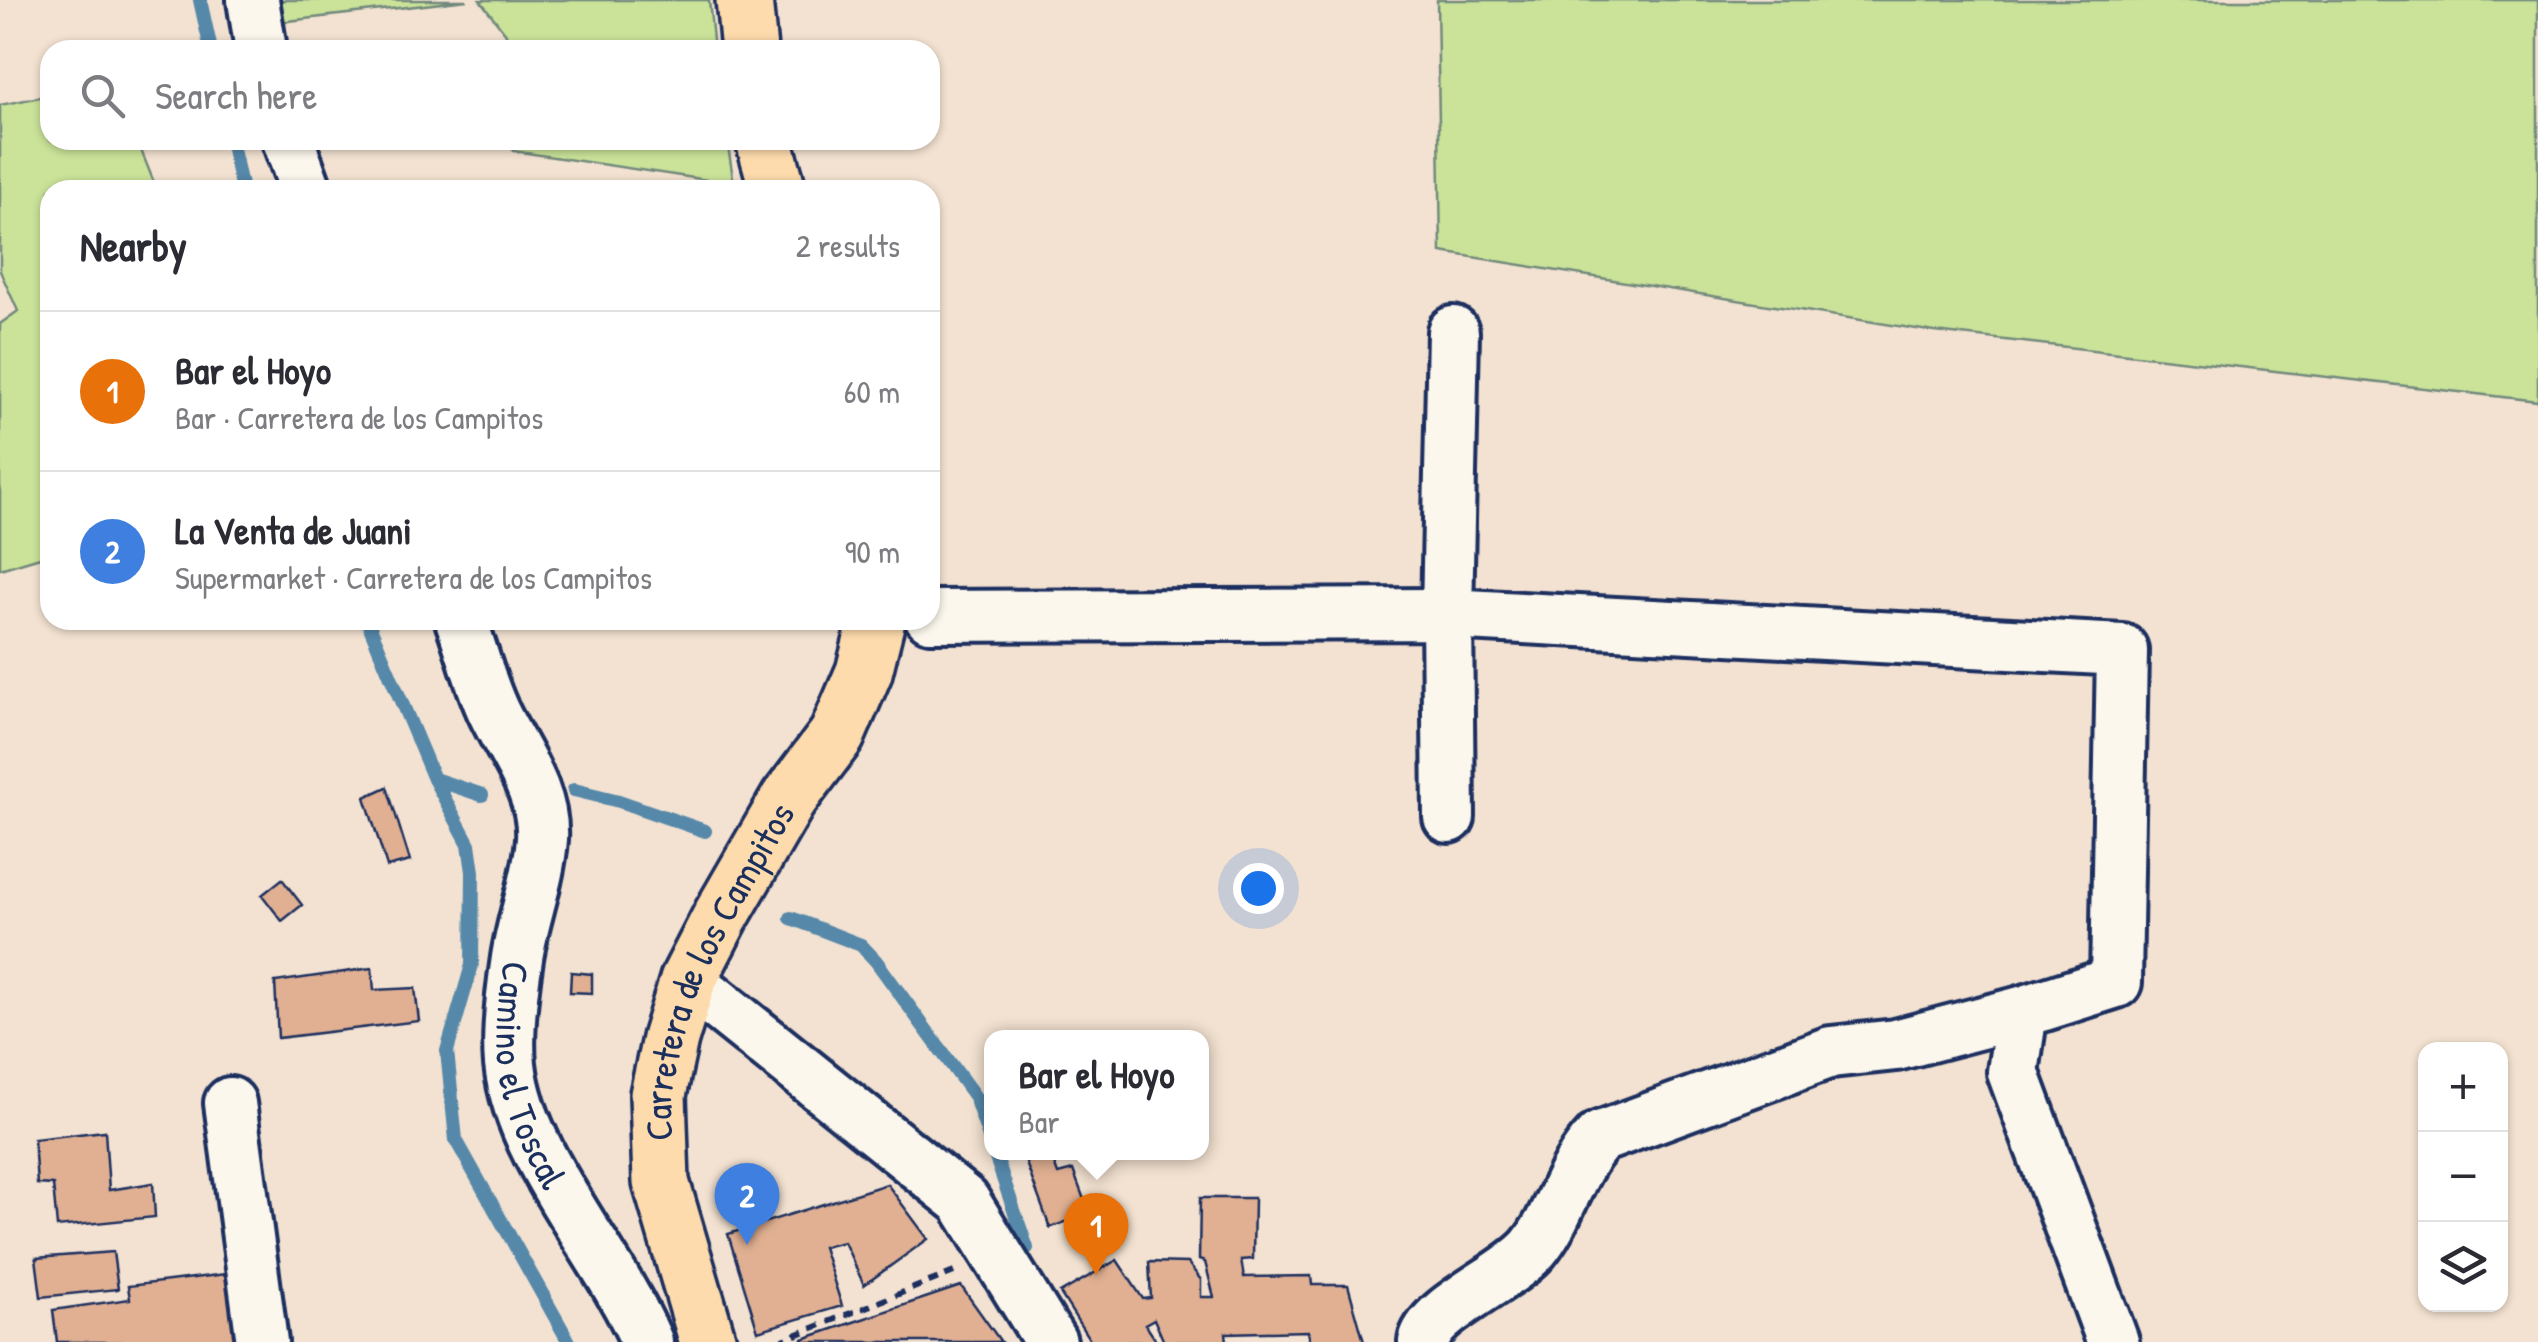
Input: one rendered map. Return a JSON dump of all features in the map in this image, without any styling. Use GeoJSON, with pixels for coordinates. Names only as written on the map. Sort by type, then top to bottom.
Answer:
{"type":"FeatureCollection","features":[{"type":"Feature","properties":{"kind":"main road"},"geometry":{"type":"LineString","coordinates":[[744,0],[748,40]]}},
{"type":"Feature","properties":{"kind":"main road"},"geometry":{"type":"LineString","coordinates":[[767,150],[775,180]]}},
{"type":"Feature","properties":{"kind":"main road","name":"Carretera de los Campitos"},"geometry":{"type":"LineString","coordinates":[[708,1342],[661,1182],[658,1095],[670,1040],[688,980],[788,800],[838,735],[864,672],[874,630]]}},
{"type":"Feature","properties":{"kind":"street"},"geometry":{"type":"LineString","coordinates":[[254,0],[260,40]]}},
{"type":"Feature","properties":{"kind":"street"},"geometry":{"type":"LineString","coordinates":[[292,150],[302,180]]}},
{"type":"Feature","properties":{"kind":"street"},"geometry":{"type":"LineString","coordinates":[[1449,817],[1447,614],[1453,332]]}},
{"type":"Feature","properties":{"kind":"street"},"geometry":{"type":"LineString","coordinates":[[940,616],[1447,614],[2122,650],[2116,982],[1896,1045],[1831,1052],[1600,1138],[1584,1154],[1534,1249],[1497,1280],[1440,1316],[1425,1331],[1424,1342]]}},
{"type":"Feature","properties":{"kind":"street","name":"Camino el Toscal"},"geometry":{"type":"LineString","coordinates":[[464,630],[494,713],[519,754],[532,788],[542,836],[517,957],[510,1064],[541,1157],[631,1304],[646,1342]]}},
{"type":"Feature","properties":{"kind":"street"},"geometry":{"type":"LineString","coordinates":[[688,980],[964,1200],[1051,1342]]}},
{"type":"Feature","properties":{"kind":"street"},"geometry":{"type":"LineString","coordinates":[[2022,1012],[2013,1072],[2113,1342]]}},
{"type":"Feature","properties":{"kind":"street"},"geometry":{"type":"LineString","coordinates":[[230,1103],[262,1342]]}},
{"type":"Feature","properties":{"kind":"path"},"geometry":{"type":"LineString","coordinates":[[778,1342],[998,1255]]}},
{"type":"Feature","properties":{"kind":"green space"},"geometry":{"type":"Polygon","coordinates":[[[277,0],[467,0],[279,22],[277,0]]]}},
{"type":"Feature","properties":{"kind":"green space"},"geometry":{"type":"Polygon","coordinates":[[[480,0],[709,0],[713,40],[506,40],[480,0]]]}},
{"type":"Feature","properties":{"kind":"green space"},"geometry":{"type":"Polygon","coordinates":[[[1437,0],[2538,0],[2538,401],[1935,332],[1441,252],[1437,0]]]}},
{"type":"Feature","properties":{"kind":"green space"},"geometry":{"type":"Polygon","coordinates":[[[40,97],[40,150],[141,150],[153,180],[40,180],[40,557],[0,569],[0,324],[18,311],[0,271],[0,105],[40,97]]]}},
{"type":"Feature","properties":{"kind":"green space"},"geometry":{"type":"Polygon","coordinates":[[[729,150],[733,180],[707,180],[513,151],[729,150]]]}},
{"type":"Feature","properties":{"kind":"building"},"geometry":{"type":"Polygon","coordinates":[[[387,787],[410,861],[387,867],[365,797],[387,787]]]}},
{"type":"Feature","properties":{"kind":"building"},"geometry":{"type":"Polygon","coordinates":[[[282,879],[302,905],[282,921],[262,895],[282,879]]]}},
{"type":"Feature","properties":{"kind":"building"},"geometry":{"type":"Polygon","coordinates":[[[372,968],[374,990],[415,988],[419,1021],[278,1038],[275,982],[372,968]]]}},
{"type":"Feature","properties":{"kind":"building"},"geometry":{"type":"Polygon","coordinates":[[[571,972],[592,974],[592,993],[570,992],[571,972]]]}},
{"type":"Feature","properties":{"kind":"building"},"geometry":{"type":"Polygon","coordinates":[[[105,1131],[109,1190],[153,1183],[155,1217],[57,1227],[53,1185],[37,1184],[34,1139],[105,1131]]]}},
{"type":"Feature","properties":{"kind":"building"},"geometry":{"type":"Polygon","coordinates":[[[1025,1160],[1053,1160],[1058,1174],[1073,1170],[1089,1213],[1050,1228],[1025,1160]]]}},
{"type":"Feature","properties":{"kind":"building"},"geometry":{"type":"Polygon","coordinates":[[[887,1184],[928,1239],[864,1285],[844,1242],[823,1247],[842,1306],[758,1331],[728,1234],[887,1184]]]}},
{"type":"Feature","properties":{"kind":"building"},"geometry":{"type":"Polygon","coordinates":[[[1200,1198],[1254,1198],[1253,1259],[1241,1260],[1244,1277],[1311,1276],[1312,1285],[1348,1285],[1364,1342],[1310,1342],[1308,1331],[1226,1333],[1227,1342],[1164,1342],[1154,1319],[1145,1324],[1157,1342],[1091,1342],[1060,1293],[1117,1260],[1143,1299],[1151,1298],[1149,1262],[1188,1263],[1201,1280],[1201,1297],[1214,1297],[1205,1262],[1199,1260],[1200,1198]]]}},
{"type":"Feature","properties":{"kind":"building"},"geometry":{"type":"Polygon","coordinates":[[[113,1252],[118,1289],[41,1297],[36,1258],[113,1252]]]}},
{"type":"Feature","properties":{"kind":"building"},"geometry":{"type":"Polygon","coordinates":[[[243,1272],[253,1342],[57,1342],[53,1310],[130,1299],[128,1286],[243,1272]]]}},
{"type":"Feature","properties":{"kind":"building"},"geometry":{"type":"Polygon","coordinates":[[[961,1286],[1001,1342],[803,1342],[803,1339],[961,1286]]]}},
{"type":"Feature","properties":{"kind":"waterway"},"geometry":{"type":"LineString","coordinates":[[200,0],[209,40]]}},
{"type":"Feature","properties":{"kind":"waterway"},"geometry":{"type":"LineString","coordinates":[[233,150],[240,180]]}},
{"type":"Feature","properties":{"kind":"waterway"},"geometry":{"type":"LineString","coordinates":[[371,630],[434,779],[469,844],[473,872],[472,965],[447,1051],[456,1140],[569,1342]]}},
{"type":"Feature","properties":{"kind":"waterway"},"geometry":{"type":"LineString","coordinates":[[434,779],[482,795]]}},
{"type":"Feature","properties":{"kind":"waterway"},"geometry":{"type":"LineString","coordinates":[[574,790],[705,831]]}},
{"type":"Feature","properties":{"kind":"waterway"},"geometry":{"type":"LineString","coordinates":[[791,918],[861,945],[975,1097],[984,1123]]}},
{"type":"Feature","properties":{"kind":"waterway"},"geometry":{"type":"LineString","coordinates":[[997,1160],[1027,1248]]}},
{"type":"Feature","properties":{"kind":"place","name":"La Venta de Juani"},"geometry":{"type":"Point","coordinates":[747,1245]}},
{"type":"Feature","properties":{"kind":"place","name":"Bar el Hoyo"},"geometry":{"type":"Point","coordinates":[1096,1275]}}]}
